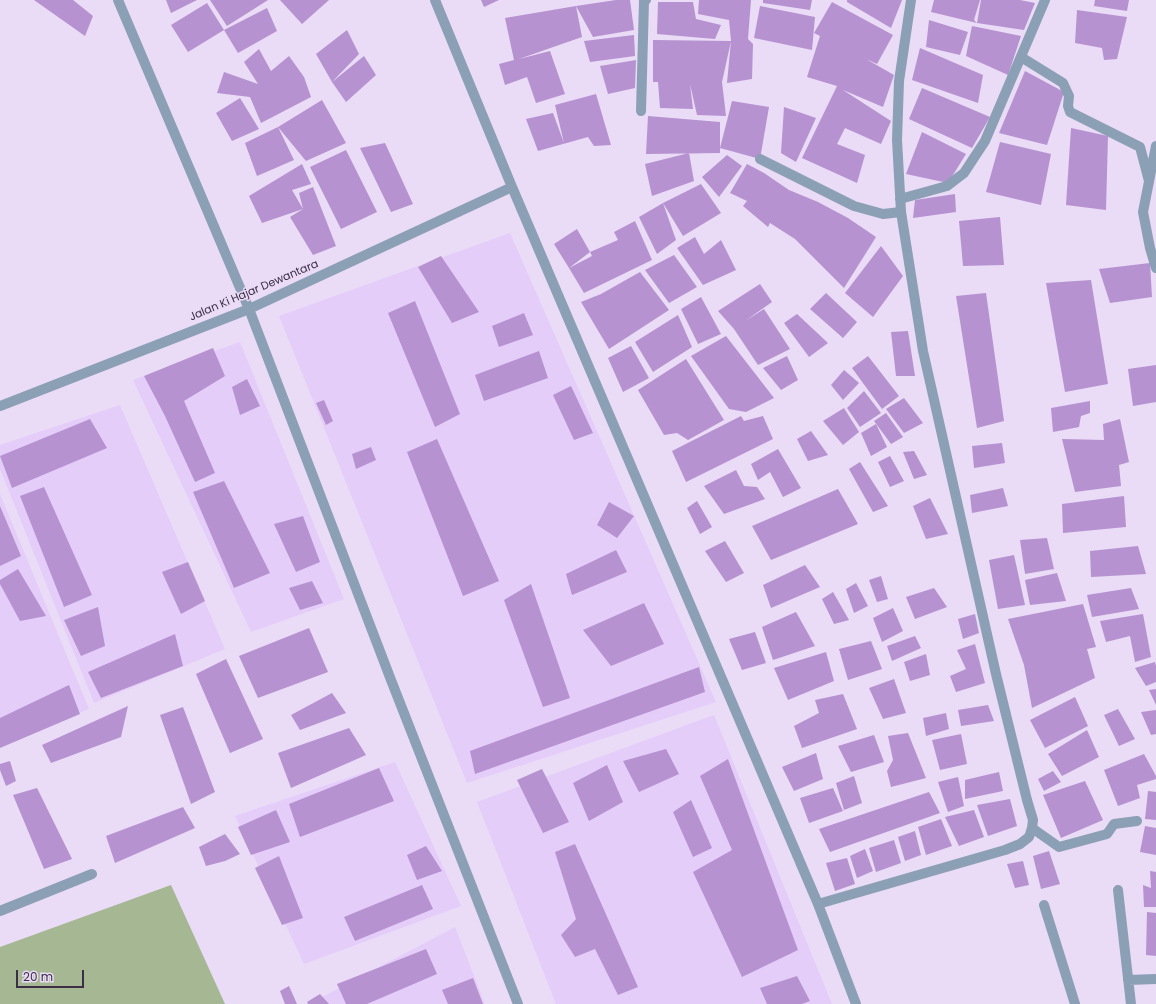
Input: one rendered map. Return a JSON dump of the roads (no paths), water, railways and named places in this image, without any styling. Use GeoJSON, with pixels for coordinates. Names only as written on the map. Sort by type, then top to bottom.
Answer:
{"type":"FeatureCollection","features":[{"type":"Feature","properties":{"kind":"street"},"geometry":{"type":"LineString","coordinates":[[118,0],[249,308],[388,673],[518,1004]]}},
{"type":"Feature","properties":{"kind":"street"},"geometry":{"type":"LineString","coordinates":[[435,0],[512,187],[818,904],[856,1004]]}},
{"type":"Feature","properties":{"kind":"street"},"geometry":{"type":"LineString","coordinates":[[641,111],[644,1],[646,0]]}},
{"type":"Feature","properties":{"kind":"street"},"geometry":{"type":"LineString","coordinates":[[818,904],[1005,850],[1020,844],[1029,837],[1034,820],[1025,792],[996,674],[923,351],[901,212],[896,140],[899,81],[911,0]]}},
{"type":"Feature","properties":{"kind":"street"},"geometry":{"type":"LineString","coordinates":[[900,199],[948,186],[964,173],[985,141],[1044,0]]}},
{"type":"Feature","properties":{"kind":"street"},"geometry":{"type":"LineString","coordinates":[[1021,57],[1063,83],[1069,96],[1068,106],[1070,112],[1140,147],[1148,181]]}},
{"type":"Feature","properties":{"kind":"street"},"geometry":{"type":"LineString","coordinates":[[1156,146],[1142,212],[1156,268]]}},
{"type":"Feature","properties":{"kind":"street"},"geometry":{"type":"LineString","coordinates":[[760,159],[854,206],[883,214],[901,212]]}},
{"type":"Feature","properties":{"kind":"street","name":"Jalan Ki Hajar Dewantara"},"geometry":{"type":"LineString","coordinates":[[0,406],[249,308],[512,187]]}},
{"type":"Feature","properties":{"kind":"street"},"geometry":{"type":"LineString","coordinates":[[1032,828],[1059,847],[1107,834],[1114,824],[1137,821]]}},
{"type":"Feature","properties":{"kind":"street"},"geometry":{"type":"LineString","coordinates":[[0,911],[92,874]]}},
{"type":"Feature","properties":{"kind":"street"},"geometry":{"type":"LineString","coordinates":[[1118,890],[1131,1004]]}},
{"type":"Feature","properties":{"kind":"street"},"geometry":{"type":"LineString","coordinates":[[1044,905],[1075,1004]]}},
{"type":"Feature","properties":{"kind":"street"},"geometry":{"type":"LineString","coordinates":[[1128,980],[1156,979]]}}]}
